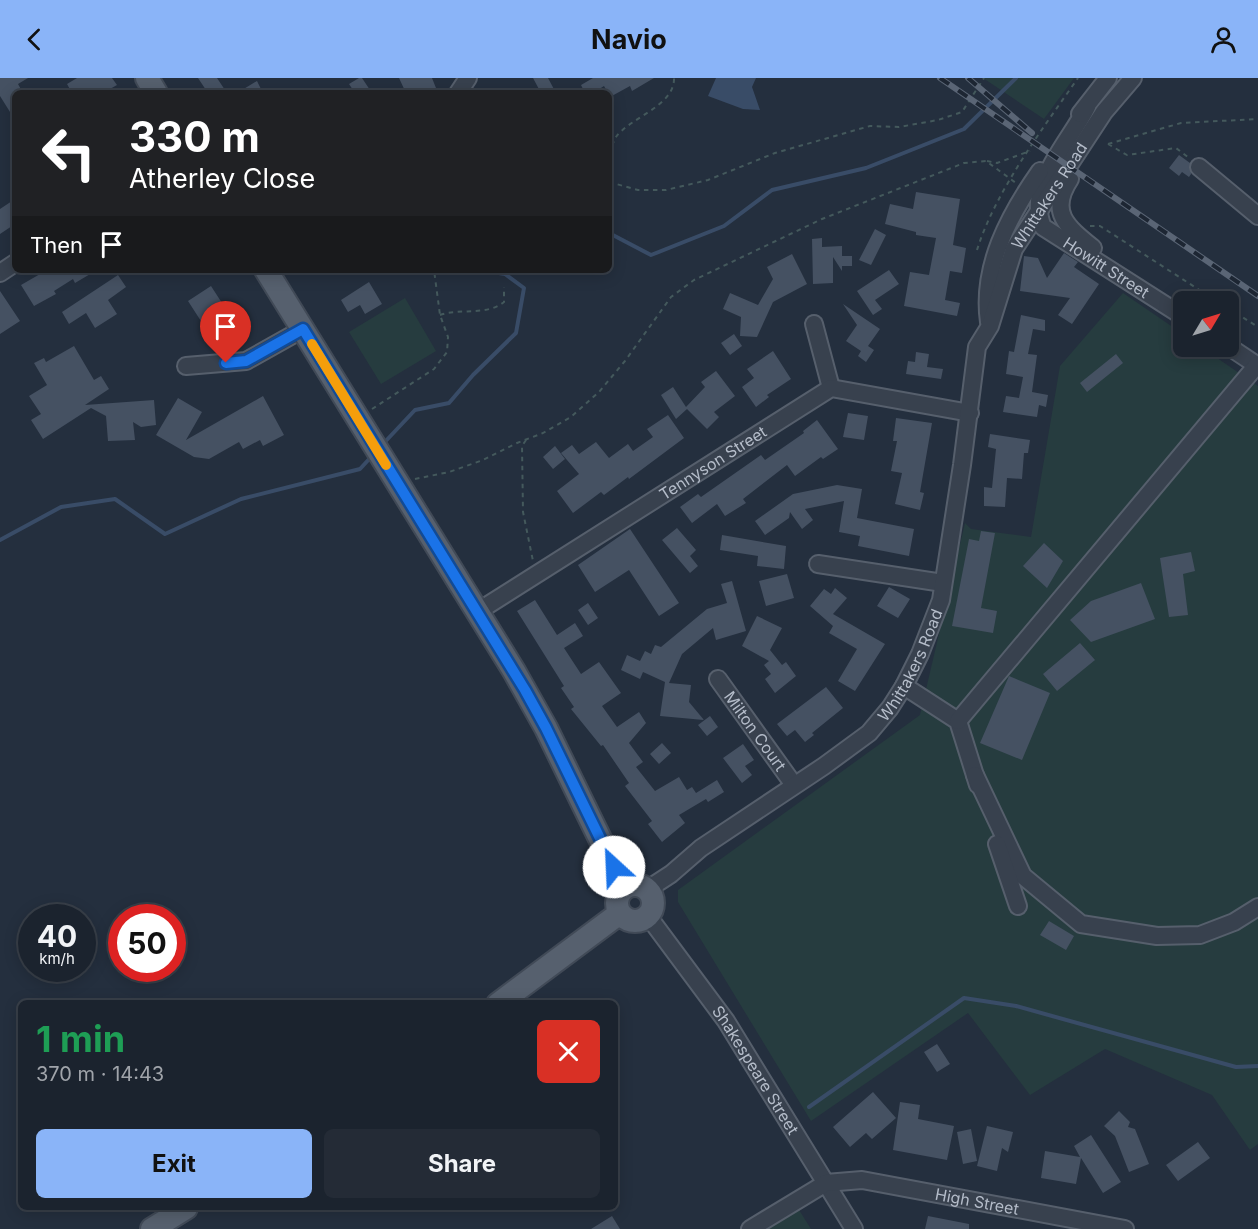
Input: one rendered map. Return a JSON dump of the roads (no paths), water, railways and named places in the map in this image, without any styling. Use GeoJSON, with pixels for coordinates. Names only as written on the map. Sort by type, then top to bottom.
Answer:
{"type":"FeatureCollection","features":[{"type":"Feature","properties":{"kind":"main road"},"geometry":{"type":"LineString","coordinates":[[268,273],[546,728],[624,888]]}},
{"type":"Feature","properties":{"kind":"main road"},"geometry":{"type":"LineString","coordinates":[[636,884],[648,889],[653,900],[648,916],[631,920],[620,913],[617,899],[624,888],[636,884]]}},
{"type":"Feature","properties":{"kind":"main road"},"geometry":{"type":"LineString","coordinates":[[503,1000],[620,913]]}},
{"type":"Feature","properties":{"kind":"main road"},"geometry":{"type":"LineString","coordinates":[[152,1229],[183,1210]]}},
{"type":"Feature","properties":{"kind":"street","name":"Whittakers Road"},"geometry":{"type":"LineString","coordinates":[[990,326],[986,303],[997,248],[1027,189],[1073,121],[1087,107],[1108,78]]}},
{"type":"Feature","properties":{"kind":"street","name":"Whittakers Road"},"geometry":{"type":"LineString","coordinates":[[648,889],[701,848],[824,766],[869,733],[890,708],[904,686],[920,654],[941,600],[970,413],[977,347],[990,326],[1008,264],[1020,239],[1040,220],[1104,112],[1123,93],[1133,78]]}},
{"type":"Feature","properties":{"kind":"street"},"geometry":{"type":"LineString","coordinates":[[1123,93],[1062,191],[1059,209],[1075,227],[1167,306]]}},
{"type":"Feature","properties":{"kind":"street"},"geometry":{"type":"LineString","coordinates":[[1040,220],[1039,191],[1046,175],[1087,107]]}},
{"type":"Feature","properties":{"kind":"street"},"geometry":{"type":"LineString","coordinates":[[1199,166],[1258,216]]}},
{"type":"Feature","properties":{"kind":"street"},"geometry":{"type":"LineString","coordinates":[[997,248],[1008,240],[1025,218],[1040,220],[1047,214],[1075,227]]}},
{"type":"Feature","properties":{"kind":"street","name":"Howitt Street"},"geometry":{"type":"LineString","coordinates":[[1040,220],[1173,310]]}},
{"type":"Feature","properties":{"kind":"street"},"geometry":{"type":"LineString","coordinates":[[814,324],[831,388],[970,413]]}},
{"type":"Feature","properties":{"kind":"street"},"geometry":{"type":"LineString","coordinates":[[186,366],[246,361],[303,329]]}},
{"type":"Feature","properties":{"kind":"street"},"geometry":{"type":"LineString","coordinates":[[958,721],[1257,366],[1239,354]]}},
{"type":"Feature","properties":{"kind":"street","name":"Tennyson Street"},"geometry":{"type":"LineString","coordinates":[[477,612],[831,388]]}},
{"type":"Feature","properties":{"kind":"street"},"geometry":{"type":"LineString","coordinates":[[818,564],[943,583]]}},
{"type":"Feature","properties":{"kind":"street","name":"Milton Court"},"geometry":{"type":"LineString","coordinates":[[718,679],[794,784]]}},
{"type":"Feature","properties":{"kind":"street"},"geometry":{"type":"LineString","coordinates":[[904,686],[958,721],[1018,906]]}},
{"type":"Feature","properties":{"kind":"street"},"geometry":{"type":"LineString","coordinates":[[975,775],[1023,876],[1081,924],[1157,936],[1200,935],[1234,922],[1258,907]]}},
{"type":"Feature","properties":{"kind":"street","name":"Shakespeare Street"},"geometry":{"type":"LineString","coordinates":[[648,916],[726,1021],[854,1229]]}},
{"type":"Feature","properties":{"kind":"street","name":"High Street"},"geometry":{"type":"LineString","coordinates":[[826,1183],[862,1180],[890,1184],[1125,1229]]}},
{"type":"Feature","properties":{"kind":"street"},"geometry":{"type":"LineString","coordinates":[[750,1229],[826,1183]]}},
{"type":"Feature","properties":{"kind":"water"},"geometry":{"type":"Polygon","coordinates":[[[716,78],[756,78],[752,87],[760,110],[743,109],[708,96],[716,78]]]}},
{"type":"Feature","properties":{"kind":"waterway"},"geometry":{"type":"LineString","coordinates":[[612,235],[651,255],[724,226],[772,190],[866,168],[964,129],[1016,78]]}},
{"type":"Feature","properties":{"kind":"waterway"},"geometry":{"type":"LineString","coordinates":[[382,445],[415,410],[449,403],[473,375],[516,333],[524,288],[505,274],[499,273]]}},
{"type":"Feature","properties":{"kind":"waterway"},"geometry":{"type":"LineString","coordinates":[[0,540],[61,507],[115,499],[165,534],[241,499],[360,469],[371,457]]}},
{"type":"Feature","properties":{"kind":"waterway"},"geometry":{"type":"LineString","coordinates":[[809,1107],[964,998],[1016,1006],[1236,1067],[1258,1066]]}},
{"type":"Feature","properties":{"kind":"railway"},"geometry":{"type":"LineString","coordinates":[[940,78],[1258,296]]}},
{"type":"Feature","properties":{"kind":"railway"},"geometry":{"type":"LineString","coordinates":[[968,78],[1032,133]]}}]}
